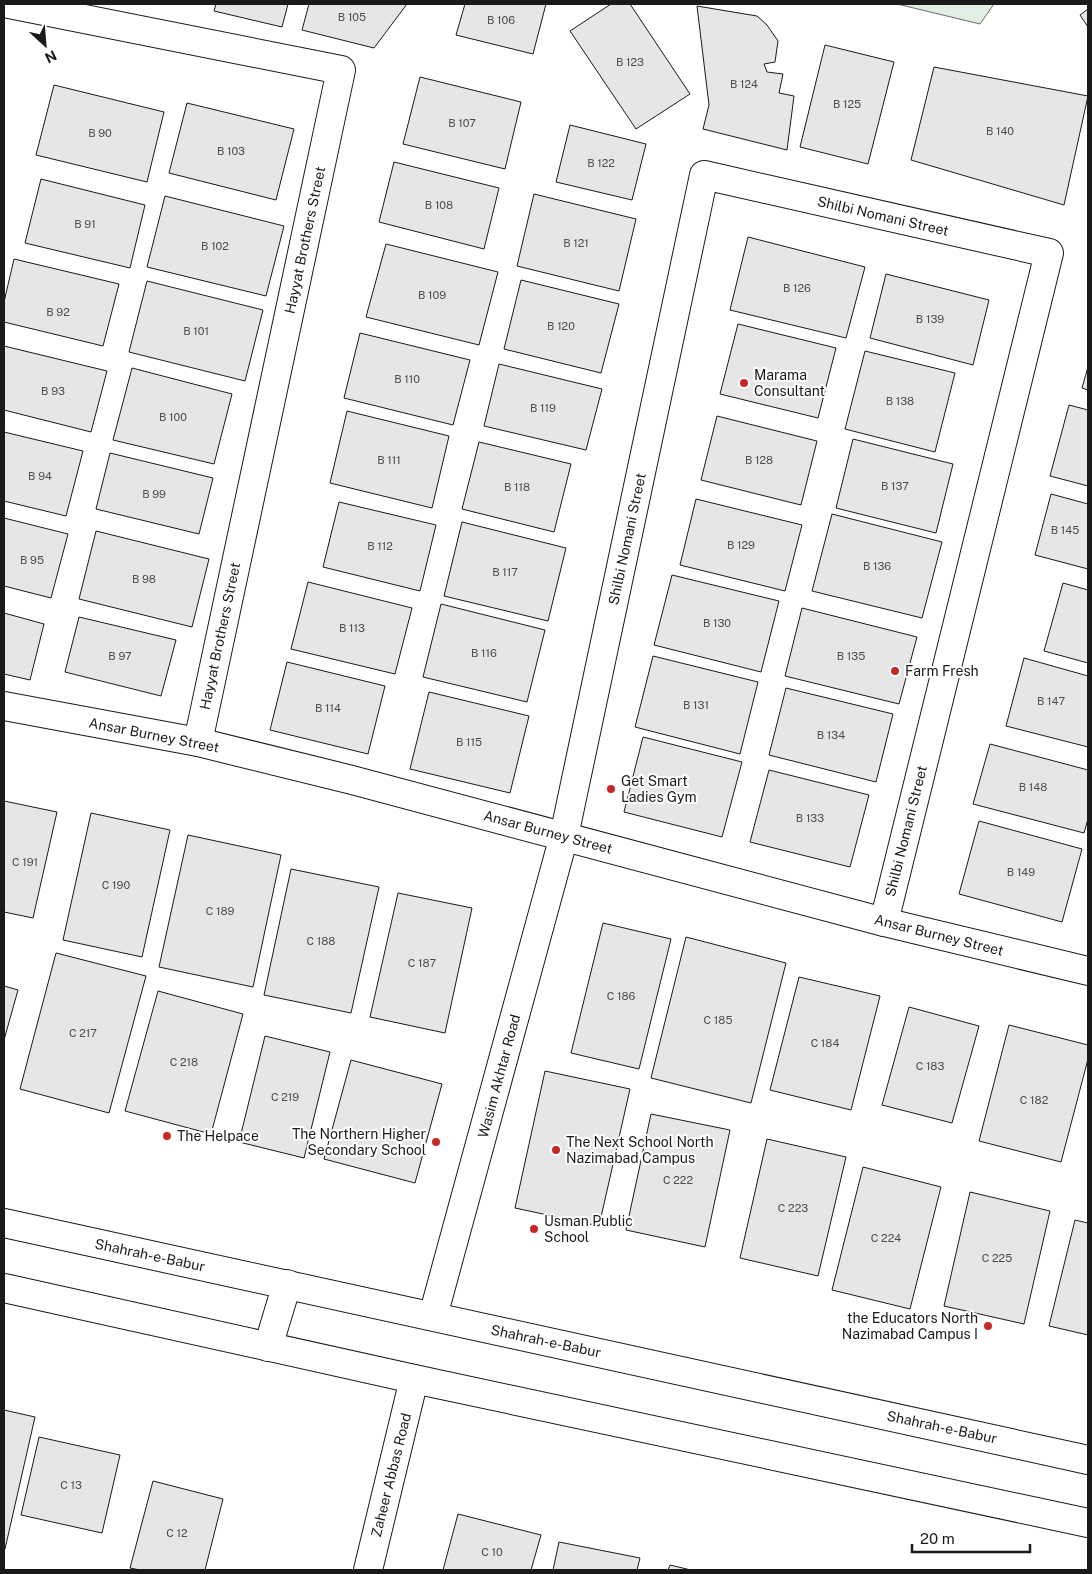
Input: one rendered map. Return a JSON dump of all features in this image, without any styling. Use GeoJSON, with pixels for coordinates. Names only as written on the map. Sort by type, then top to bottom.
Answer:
{"type":"FeatureCollection","features":[{"type":"Feature","properties":{"kind":"street","name":"Hayyat Brothers Street"},"geometry":{"type":"LineString","coordinates":[[9,4],[342,70],[198,742]]}},
{"type":"Feature","properties":{"kind":"street","name":"Shilbi Nomani Street"},"geometry":{"type":"LineString","coordinates":[[564,836],[704,175],[1049,253],[884,922]]}},
{"type":"Feature","properties":{"kind":"street","name":"Ansar Burney Street"},"geometry":{"type":"LineString","coordinates":[[4,706],[198,742],[564,836],[884,922],[1088,971]]}},
{"type":"Feature","properties":{"kind":"street","name":"Wasim Akhtar Road"},"geometry":{"type":"LineString","coordinates":[[433,1316],[564,836]]}},
{"type":"Feature","properties":{"kind":"street","name":"Shahrah-e-Babur"},"geometry":{"type":"LineString","coordinates":[[4,1223],[1088,1460]]}},
{"type":"Feature","properties":{"kind":"street"},"geometry":{"type":"LineString","coordinates":[[268,1347],[287,1284]]}},
{"type":"Feature","properties":{"kind":"street"},"geometry":{"type":"LineString","coordinates":[[4,1288],[414,1379],[1088,1523]]}},
{"type":"Feature","properties":{"kind":"street","name":"Zaheer Abbas Road"},"geometry":{"type":"LineString","coordinates":[[368,1570],[414,1379]]}},
{"type":"Feature","properties":{"kind":"green space"},"geometry":{"type":"Polygon","coordinates":[[[897,4],[994,4],[980,24],[897,4]]]}},
{"type":"Feature","properties":{"kind":"building"},"geometry":{"type":"Polygon","coordinates":[[[216,4],[288,4],[282,27],[214,11],[216,4]]]}},
{"type":"Feature","properties":{"kind":"building"},"geometry":{"type":"Polygon","coordinates":[[[309,4],[407,4],[374,48],[302,30],[309,4]]]}},
{"type":"Feature","properties":{"kind":"building"},"geometry":{"type":"Polygon","coordinates":[[[465,4],[546,4],[533,54],[456,35],[465,4]]]}},
{"type":"Feature","properties":{"kind":"building"},"geometry":{"type":"Polygon","coordinates":[[[611,4],[630,4],[690,94],[636,129],[570,31],[611,4]]]}},
{"type":"Feature","properties":{"kind":"building"},"geometry":{"type":"Polygon","coordinates":[[[697,6],[757,16],[767,25],[778,41],[775,62],[764,64],[767,72],[783,74],[779,93],[794,96],[787,150],[703,129],[709,105],[697,6]]]}},
{"type":"Feature","properties":{"kind":"building"},"geometry":{"type":"Polygon","coordinates":[[[1088,9],[1088,27],[1080,15],[1088,9]]]}},
{"type":"Feature","properties":{"kind":"building"},"geometry":{"type":"Polygon","coordinates":[[[825,45],[894,62],[868,164],[800,147],[825,45]]]}},
{"type":"Feature","properties":{"kind":"building"},"geometry":{"type":"Polygon","coordinates":[[[934,67],[1088,96],[1064,205],[911,160],[934,67]]]}},
{"type":"Feature","properties":{"kind":"building"},"geometry":{"type":"Polygon","coordinates":[[[420,77],[521,102],[505,169],[403,144],[420,77]]]}},
{"type":"Feature","properties":{"kind":"building"},"geometry":{"type":"Polygon","coordinates":[[[54,85],[164,112],[147,182],[36,155],[54,85]]]}},
{"type":"Feature","properties":{"kind":"building"},"geometry":{"type":"Polygon","coordinates":[[[187,103],[294,129],[276,200],[169,173],[187,103]]]}},
{"type":"Feature","properties":{"kind":"building"},"geometry":{"type":"Polygon","coordinates":[[[570,125],[646,144],[632,200],[556,182],[570,125]]]}},
{"type":"Feature","properties":{"kind":"building"},"geometry":{"type":"Polygon","coordinates":[[[394,162],[499,188],[484,249],[379,222],[394,162]]]}},
{"type":"Feature","properties":{"kind":"building"},"geometry":{"type":"Polygon","coordinates":[[[41,179],[145,205],[130,268],[25,243],[41,179]]]}},
{"type":"Feature","properties":{"kind":"building"},"geometry":{"type":"Polygon","coordinates":[[[534,194],[636,219],[619,291],[517,266],[534,194]]]}},
{"type":"Feature","properties":{"kind":"building"},"geometry":{"type":"Polygon","coordinates":[[[165,196],[284,226],[266,296],[147,267],[165,196]]]}},
{"type":"Feature","properties":{"kind":"building"},"geometry":{"type":"Polygon","coordinates":[[[748,237],[865,267],[846,338],[730,310],[748,237]]]}},
{"type":"Feature","properties":{"kind":"building"},"geometry":{"type":"Polygon","coordinates":[[[386,244],[498,272],[479,345],[366,317],[386,244]]]}},
{"type":"Feature","properties":{"kind":"building"},"geometry":{"type":"Polygon","coordinates":[[[14,259],[119,284],[103,346],[4,322],[4,302],[14,259]]]}},
{"type":"Feature","properties":{"kind":"building"},"geometry":{"type":"Polygon","coordinates":[[[886,274],[989,300],[973,365],[870,338],[886,274]]]}},
{"type":"Feature","properties":{"kind":"building"},"geometry":{"type":"Polygon","coordinates":[[[521,280],[619,304],[601,373],[504,349],[521,280]]]}},
{"type":"Feature","properties":{"kind":"building"},"geometry":{"type":"Polygon","coordinates":[[[147,281],[263,310],[245,381],[129,352],[147,281]]]}},
{"type":"Feature","properties":{"kind":"building"},"geometry":{"type":"Polygon","coordinates":[[[738,324],[836,348],[818,418],[720,394],[738,324]]]}},
{"type":"Feature","properties":{"kind":"building"},"geometry":{"type":"Polygon","coordinates":[[[360,333],[470,360],[453,425],[344,398],[360,333]]]}},
{"type":"Feature","properties":{"kind":"building"},"geometry":{"type":"Polygon","coordinates":[[[4,346],[107,371],[91,432],[4,410],[4,346]]]}},
{"type":"Feature","properties":{"kind":"building"},"geometry":{"type":"Polygon","coordinates":[[[865,351],[955,373],[935,452],[845,429],[865,351]]]}},
{"type":"Feature","properties":{"kind":"building"},"geometry":{"type":"Polygon","coordinates":[[[499,364],[602,389],[586,450],[484,426],[499,364]]]}},
{"type":"Feature","properties":{"kind":"building"},"geometry":{"type":"Polygon","coordinates":[[[1088,367],[1088,390],[1082,388],[1088,367]]]}},
{"type":"Feature","properties":{"kind":"building"},"geometry":{"type":"Polygon","coordinates":[[[132,368],[232,394],[214,464],[113,440],[132,368]]]}},
{"type":"Feature","properties":{"kind":"building"},"geometry":{"type":"Polygon","coordinates":[[[1069,405],[1088,410],[1088,486],[1050,476],[1069,405]]]}},
{"type":"Feature","properties":{"kind":"building"},"geometry":{"type":"Polygon","coordinates":[[[347,411],[449,436],[432,508],[330,483],[347,411]]]}},
{"type":"Feature","properties":{"kind":"building"},"geometry":{"type":"Polygon","coordinates":[[[717,416],[817,441],[801,505],[701,480],[717,416]]]}},
{"type":"Feature","properties":{"kind":"building"},"geometry":{"type":"Polygon","coordinates":[[[4,432],[83,451],[66,516],[4,501],[4,432]]]}},
{"type":"Feature","properties":{"kind":"building"},"geometry":{"type":"Polygon","coordinates":[[[853,439],[953,464],[936,533],[836,508],[853,439]]]}},
{"type":"Feature","properties":{"kind":"building"},"geometry":{"type":"Polygon","coordinates":[[[479,442],[571,464],[554,532],[462,509],[479,442]]]}},
{"type":"Feature","properties":{"kind":"building"},"geometry":{"type":"Polygon","coordinates":[[[110,453],[213,478],[199,534],[96,509],[110,453]]]}},
{"type":"Feature","properties":{"kind":"building"},"geometry":{"type":"Polygon","coordinates":[[[1051,494],[1088,504],[1088,569],[1035,555],[1051,494]]]}},
{"type":"Feature","properties":{"kind":"building"},"geometry":{"type":"Polygon","coordinates":[[[696,499],[802,525],[785,591],[680,565],[696,499]]]}},
{"type":"Feature","properties":{"kind":"building"},"geometry":{"type":"Polygon","coordinates":[[[339,502],[436,525],[420,591],[323,567],[339,502]]]}},
{"type":"Feature","properties":{"kind":"building"},"geometry":{"type":"Polygon","coordinates":[[[832,514],[942,542],[922,618],[812,591],[832,514]]]}},
{"type":"Feature","properties":{"kind":"building"},"geometry":{"type":"Polygon","coordinates":[[[4,518],[68,534],[51,598],[4,586],[4,518]]]}},
{"type":"Feature","properties":{"kind":"building"},"geometry":{"type":"Polygon","coordinates":[[[462,522],[566,548],[548,621],[444,596],[462,522]]]}},
{"type":"Feature","properties":{"kind":"building"},"geometry":{"type":"Polygon","coordinates":[[[96,531],[209,559],[192,627],[79,599],[96,531]]]}},
{"type":"Feature","properties":{"kind":"building"},"geometry":{"type":"Polygon","coordinates":[[[672,575],[779,601],[761,672],[654,645],[672,575]]]}},
{"type":"Feature","properties":{"kind":"building"},"geometry":{"type":"Polygon","coordinates":[[[308,582],[412,608],[395,674],[291,649],[308,582]]]}},
{"type":"Feature","properties":{"kind":"building"},"geometry":{"type":"Polygon","coordinates":[[[1063,583],[1088,590],[1088,663],[1044,651],[1063,583]]]}},
{"type":"Feature","properties":{"kind":"building"},"geometry":{"type":"Polygon","coordinates":[[[441,604],[545,630],[527,702],[423,677],[441,604]]]}},
{"type":"Feature","properties":{"kind":"building"},"geometry":{"type":"Polygon","coordinates":[[[802,608],[917,637],[899,704],[785,676],[802,608]]]}},
{"type":"Feature","properties":{"kind":"building"},"geometry":{"type":"Polygon","coordinates":[[[4,613],[44,624],[30,680],[4,674],[4,613]]]}},
{"type":"Feature","properties":{"kind":"building"},"geometry":{"type":"Polygon","coordinates":[[[79,617],[176,640],[161,696],[65,672],[79,617]]]}},
{"type":"Feature","properties":{"kind":"building"},"geometry":{"type":"Polygon","coordinates":[[[653,656],[758,682],[740,754],[635,727],[653,656]]]}},
{"type":"Feature","properties":{"kind":"building"},"geometry":{"type":"Polygon","coordinates":[[[1024,658],[1088,676],[1088,747],[1006,726],[1024,658]]]}},
{"type":"Feature","properties":{"kind":"building"},"geometry":{"type":"Polygon","coordinates":[[[287,662],[385,686],[368,754],[270,730],[287,662]]]}},
{"type":"Feature","properties":{"kind":"building"},"geometry":{"type":"Polygon","coordinates":[[[786,688],[893,714],[876,782],[769,755],[786,688]]]}},
{"type":"Feature","properties":{"kind":"building"},"geometry":{"type":"Polygon","coordinates":[[[429,692],[529,716],[510,793],[410,769],[429,692]]]}},
{"type":"Feature","properties":{"kind":"building"},"geometry":{"type":"Polygon","coordinates":[[[643,737],[742,762],[722,837],[624,812],[643,737]]]}},
{"type":"Feature","properties":{"kind":"building"},"geometry":{"type":"Polygon","coordinates":[[[990,744],[1088,770],[1088,819],[1084,833],[973,804],[990,744]]]}},
{"type":"Feature","properties":{"kind":"building"},"geometry":{"type":"Polygon","coordinates":[[[769,770],[869,795],[850,867],[750,842],[769,770]]]}},
{"type":"Feature","properties":{"kind":"building"},"geometry":{"type":"Polygon","coordinates":[[[4,801],[57,812],[33,918],[4,912],[4,801]]]}},
{"type":"Feature","properties":{"kind":"building"},"geometry":{"type":"Polygon","coordinates":[[[91,813],[170,830],[142,957],[63,940],[91,813]]]}},
{"type":"Feature","properties":{"kind":"building"},"geometry":{"type":"Polygon","coordinates":[[[979,821],[1082,849],[1062,922],[959,894],[979,821]]]}},
{"type":"Feature","properties":{"kind":"building"},"geometry":{"type":"Polygon","coordinates":[[[188,835],[281,855],[253,987],[159,967],[188,835]]]}},
{"type":"Feature","properties":{"kind":"building"},"geometry":{"type":"Polygon","coordinates":[[[291,869],[379,887],[351,1013],[264,995],[291,869]]]}},
{"type":"Feature","properties":{"kind":"building"},"geometry":{"type":"Polygon","coordinates":[[[398,893],[472,908],[445,1033],[370,1017],[398,893]]]}},
{"type":"Feature","properties":{"kind":"building"},"geometry":{"type":"Polygon","coordinates":[[[603,923],[671,939],[639,1069],[571,1053],[603,923]]]}},
{"type":"Feature","properties":{"kind":"building"},"geometry":{"type":"Polygon","coordinates":[[[686,937],[786,963],[751,1103],[651,1078],[686,937]]]}},
{"type":"Feature","properties":{"kind":"building"},"geometry":{"type":"Polygon","coordinates":[[[56,953],[146,976],[109,1113],[20,1089],[56,953]]]}},
{"type":"Feature","properties":{"kind":"building"},"geometry":{"type":"Polygon","coordinates":[[[799,977],[880,996],[851,1110],[770,1090],[799,977]]]}},
{"type":"Feature","properties":{"kind":"building"},"geometry":{"type":"Polygon","coordinates":[[[4,986],[18,990],[4,1040],[4,986]]]}},
{"type":"Feature","properties":{"kind":"building"},"geometry":{"type":"Polygon","coordinates":[[[158,991],[243,1014],[211,1134],[125,1111],[158,991]]]}},
{"type":"Feature","properties":{"kind":"building"},"geometry":{"type":"Polygon","coordinates":[[[909,1007],[979,1026],[952,1123],[882,1105],[909,1007]]]}},
{"type":"Feature","properties":{"kind":"building"},"geometry":{"type":"Polygon","coordinates":[[[1009,1025],[1088,1045],[1088,1059],[1061,1162],[979,1141],[1009,1025]]]}},
{"type":"Feature","properties":{"kind":"building"},"geometry":{"type":"Polygon","coordinates":[[[265,1036],[330,1052],[304,1158],[239,1142],[265,1036]]]}},
{"type":"Feature","properties":{"kind":"building"},"geometry":{"type":"Polygon","coordinates":[[[351,1060],[442,1084],[415,1183],[324,1159],[351,1060]]]}},
{"type":"Feature","properties":{"kind":"building"},"geometry":{"type":"Polygon","coordinates":[[[545,1071],[630,1089],[599,1226],[515,1208],[545,1071]]]}},
{"type":"Feature","properties":{"kind":"building"},"geometry":{"type":"Polygon","coordinates":[[[651,1114],[730,1130],[705,1247],[626,1230],[651,1114]]]}},
{"type":"Feature","properties":{"kind":"building"},"geometry":{"type":"Polygon","coordinates":[[[767,1139],[846,1157],[818,1276],[740,1258],[767,1139]]]}},
{"type":"Feature","properties":{"kind":"building"},"geometry":{"type":"Polygon","coordinates":[[[863,1167],[941,1187],[910,1309],[832,1290],[863,1167]]]}},
{"type":"Feature","properties":{"kind":"building"},"geometry":{"type":"Polygon","coordinates":[[[970,1192],[1050,1211],[1024,1324],[944,1306],[970,1192]]]}},
{"type":"Feature","properties":{"kind":"building"},"geometry":{"type":"Polygon","coordinates":[[[1075,1220],[1088,1223],[1088,1335],[1049,1326],[1075,1220]]]}},
{"type":"Feature","properties":{"kind":"building"},"geometry":{"type":"Polygon","coordinates":[[[4,1410],[35,1417],[5,1549],[4,1549],[4,1410]]]}},
{"type":"Feature","properties":{"kind":"building"},"geometry":{"type":"Polygon","coordinates":[[[39,1437],[120,1455],[102,1533],[21,1515],[39,1437]]]}},
{"type":"Feature","properties":{"kind":"building"},"geometry":{"type":"Polygon","coordinates":[[[153,1481],[223,1499],[205,1570],[140,1570],[130,1568],[153,1481]]]}},
{"type":"Feature","properties":{"kind":"building"},"geometry":{"type":"Polygon","coordinates":[[[458,1514],[541,1535],[531,1570],[443,1570],[458,1514]]]}},
{"type":"Feature","properties":{"kind":"building"},"geometry":{"type":"Polygon","coordinates":[[[559,1542],[640,1558],[637,1570],[553,1570],[559,1542]]]}},
{"type":"Feature","properties":{"kind":"building"},"geometry":{"type":"Polygon","coordinates":[[[670,1565],[691,1570],[668,1570],[670,1565]]]}},
{"type":"Feature","properties":{"kind":"place","name":"Marama Consultant"},"geometry":{"type":"Point","coordinates":[744,383]}},
{"type":"Feature","properties":{"kind":"place","name":"Farm Fresh"},"geometry":{"type":"Point","coordinates":[895,671]}},
{"type":"Feature","properties":{"kind":"place","name":"Get Smart Ladies Gym"},"geometry":{"type":"Point","coordinates":[611,789]}},
{"type":"Feature","properties":{"kind":"place","name":"The Helpace"},"geometry":{"type":"Point","coordinates":[167,1136]}},
{"type":"Feature","properties":{"kind":"place","name":"The Northern Higher Secondary School"},"geometry":{"type":"Point","coordinates":[436,1142]}},
{"type":"Feature","properties":{"kind":"place","name":"The Next School North Nazimabad Campus"},"geometry":{"type":"Point","coordinates":[556,1150]}},
{"type":"Feature","properties":{"kind":"place","name":"Usman Public School"},"geometry":{"type":"Point","coordinates":[534,1229]}},
{"type":"Feature","properties":{"kind":"place","name":"the Educators North Nazimabad Campus I"},"geometry":{"type":"Point","coordinates":[988,1326]}}]}
